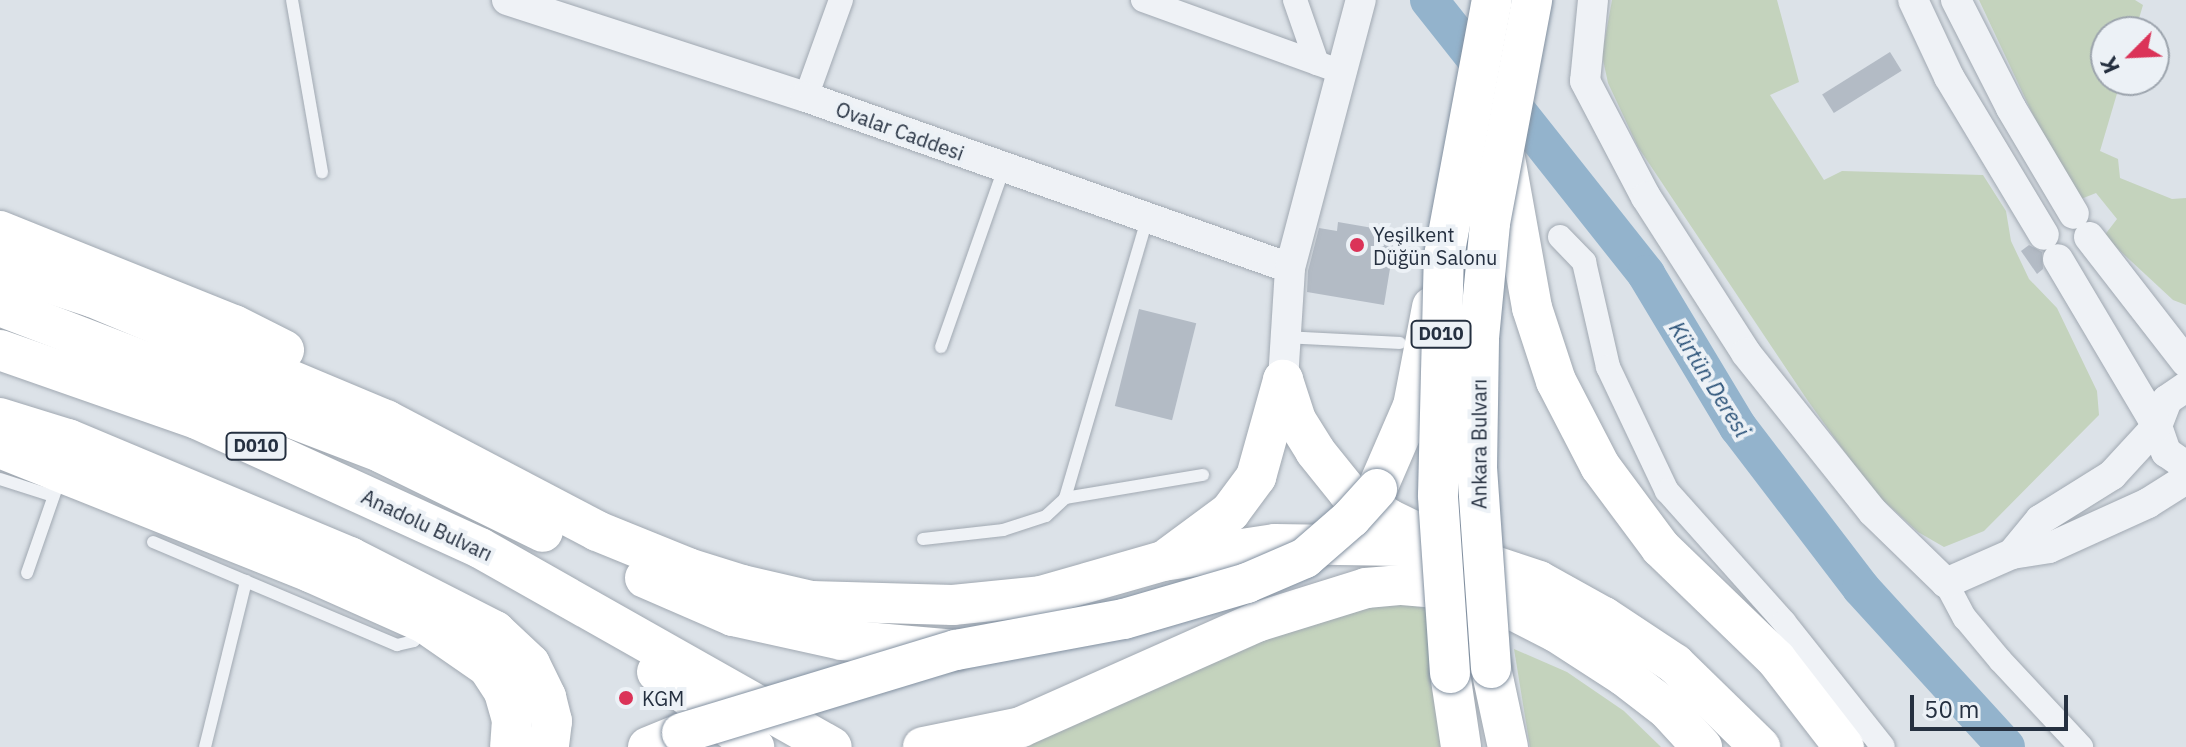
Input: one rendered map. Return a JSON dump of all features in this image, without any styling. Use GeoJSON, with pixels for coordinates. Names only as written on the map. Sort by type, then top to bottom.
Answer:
{"type":"FeatureCollection","features":[{"type":"Feature","properties":{"kind":"highway","name":"Ankara Bulvarı"},"geometry":{"type":"LineString","coordinates":[[1461,747],[1450,673],[1438,495],[1444,256],[1492,0]]}},
{"type":"Feature","properties":{"kind":"highway","name":"Ankara Bulvarı"},"geometry":{"type":"LineString","coordinates":[[1508,747],[1491,668],[1477,468],[1479,338],[1490,223],[1532,0]]}},
{"type":"Feature","properties":{"kind":"highway"},"geometry":{"type":"LineString","coordinates":[[1503,148],[1532,308],[1556,381],[1600,466],[1661,548],[1776,659],[1844,747]]}},
{"type":"Feature","properties":{"kind":"highway"},"geometry":{"type":"LineString","coordinates":[[0,231],[234,325],[309,362],[386,420]]}},
{"type":"Feature","properties":{"kind":"highway"},"geometry":{"type":"LineString","coordinates":[[665,740],[956,650],[1124,619],[1247,583],[1305,558],[1351,518],[1382,478],[1413,406],[1444,256]]}},
{"type":"Feature","properties":{"kind":"highway"},"geometry":{"type":"LineString","coordinates":[[0,267],[92,297],[386,420],[597,531],[688,568],[811,601],[953,605],[1041,596],[1163,561],[1275,544],[1405,546],[1476,560]]}},
{"type":"Feature","properties":{"kind":"highway","name":"D010"},"geometry":{"type":"LineString","coordinates":[[0,306],[382,453],[584,552],[733,616],[842,640],[956,650]]}},
{"type":"Feature","properties":{"kind":"highway","name":"Anadolu Bulvarı"},"geometry":{"type":"LineString","coordinates":[[0,350],[197,419],[505,561],[835,747]]}},
{"type":"Feature","properties":{"kind":"highway"},"geometry":{"type":"LineString","coordinates":[[1163,561],[1230,512],[1256,477],[1283,380]]}},
{"type":"Feature","properties":{"kind":"highway"},"geometry":{"type":"LineString","coordinates":[[1283,380],[1296,420],[1315,451],[1348,492],[1389,519],[1476,560],[1539,581],[1604,617],[1675,664],[1760,747]]}},
{"type":"Feature","properties":{"kind":"highway"},"geometry":{"type":"LineString","coordinates":[[0,418],[68,439],[350,557],[495,631],[530,664],[546,697],[552,721],[549,747]]}},
{"type":"Feature","properties":{"kind":"highway"},"geometry":{"type":"LineString","coordinates":[[0,448],[58,484],[305,588],[426,624],[488,667],[504,692],[512,720],[510,747]]}},
{"type":"Feature","properties":{"kind":"highway"},"geometry":{"type":"LineString","coordinates":[[505,561],[754,747]]}},
{"type":"Feature","properties":{"kind":"highway"},"geometry":{"type":"LineString","coordinates":[[923,747],[1021,727],[1257,622],[1366,588],[1402,585],[1438,588],[1499,603],[1556,632],[1624,676],[1667,709],[1702,747]]}},
{"type":"Feature","properties":{"kind":"street","name":"Ovalar Caddesi"},"geometry":{"type":"LineString","coordinates":[[507,0],[806,97],[1290,268]]}},
{"type":"Feature","properties":{"kind":"street"},"geometry":{"type":"LineString","coordinates":[[806,97],[841,0]]}},
{"type":"Feature","properties":{"kind":"street"},"geometry":{"type":"LineString","coordinates":[[1143,0],[1330,68]]}},
{"type":"Feature","properties":{"kind":"street"},"geometry":{"type":"LineString","coordinates":[[1295,0],[1330,68]]}},
{"type":"Feature","properties":{"kind":"street"},"geometry":{"type":"LineString","coordinates":[[1283,380],[1290,268],[1330,68],[1361,0]]}},
{"type":"Feature","properties":{"kind":"street"},"geometry":{"type":"LineString","coordinates":[[1593,0],[1585,81],[1646,197],[1746,353],[1873,512],[1946,583],[1965,618],[2081,747]]}},
{"type":"Feature","properties":{"kind":"street"},"geometry":{"type":"LineString","coordinates":[[1913,0],[1949,77],[2157,426],[2166,452],[2186,466]]}},
{"type":"Feature","properties":{"kind":"street"},"geometry":{"type":"LineString","coordinates":[[1956,0],[2011,108],[2082,225],[2145,312],[2186,362]]}},
{"type":"Feature","properties":{"kind":"street"},"geometry":{"type":"LineString","coordinates":[[1560,237],[1584,262],[1608,367],[1667,491],[1784,622],[1883,747]]}},
{"type":"Feature","properties":{"kind":"street"},"geometry":{"type":"LineString","coordinates":[[2145,312],[2186,332]]}},
{"type":"Feature","properties":{"kind":"street"},"geometry":{"type":"LineString","coordinates":[[2012,554],[2040,520],[2112,475],[2157,426],[2167,400],[2186,387]]}},
{"type":"Feature","properties":{"kind":"street"},"geometry":{"type":"LineString","coordinates":[[1946,583],[2012,554],[2049,548],[2148,503],[2186,479]]}},
{"type":"Feature","properties":{"kind":"lane"},"geometry":{"type":"LineString","coordinates":[[292,0],[322,172]]}},
{"type":"Feature","properties":{"kind":"lane"},"geometry":{"type":"LineString","coordinates":[[941,347],[1004,168]]}},
{"type":"Feature","properties":{"kind":"lane"},"geometry":{"type":"LineString","coordinates":[[923,539],[1003,530],[1046,516],[1065,498],[1147,219]]}},
{"type":"Feature","properties":{"kind":"lane"},"geometry":{"type":"LineString","coordinates":[[1285,337],[1400,343]]}},
{"type":"Feature","properties":{"kind":"lane"},"geometry":{"type":"LineString","coordinates":[[1065,498],[1203,475]]}},
{"type":"Feature","properties":{"kind":"lane"},"geometry":{"type":"LineString","coordinates":[[0,479],[58,484],[27,573]]}},
{"type":"Feature","properties":{"kind":"lane"},"geometry":{"type":"LineString","coordinates":[[153,542],[246,581],[305,588]]}},
{"type":"Feature","properties":{"kind":"lane"},"geometry":{"type":"LineString","coordinates":[[205,747],[246,581]]}},
{"type":"Feature","properties":{"kind":"green space"},"geometry":{"type":"Polygon","coordinates":[[[1612,0],[1777,0],[1799,82],[1770,95],[1824,180],[1842,171],[1983,175],[2006,211],[2011,241],[2029,279],[2057,308],[2097,391],[2099,415],[1984,531],[1944,547],[1918,532],[1872,490],[1808,401],[1638,147],[1608,83],[1602,55],[1612,0]]]}},
{"type":"Feature","properties":{"kind":"green space"},"geometry":{"type":"Polygon","coordinates":[[[1979,0],[2135,0],[2143,5],[2140,16],[2090,16],[2090,96],[2116,96],[2100,151],[2118,159],[2120,178],[2172,199],[2186,198],[2186,305],[2173,300],[2104,236],[2117,219],[2096,193],[2081,199],[2051,153],[1979,0]]]}},
{"type":"Feature","properties":{"kind":"green space"},"geometry":{"type":"Polygon","coordinates":[[[1363,598],[1434,609],[1449,747],[994,747],[1363,598]]]}},
{"type":"Feature","properties":{"kind":"green space"},"geometry":{"type":"Polygon","coordinates":[[[1514,649],[1567,672],[1624,711],[1661,747],[1530,747],[1514,649]]]}},
{"type":"Feature","properties":{"kind":"building"},"geometry":{"type":"Polygon","coordinates":[[[1890,52],[1902,71],[1834,113],[1822,94],[1890,52]]]}},
{"type":"Feature","properties":{"kind":"building"},"geometry":{"type":"Polygon","coordinates":[[[1338,222],[1396,232],[1384,305],[1307,292],[1308,271],[1319,228],[1337,231],[1338,222]]]}},
{"type":"Feature","properties":{"kind":"building"},"geometry":{"type":"Polygon","coordinates":[[[2029,245],[2042,252],[2043,269],[2037,274],[2021,251],[2029,245]]]}},
{"type":"Feature","properties":{"kind":"building"},"geometry":{"type":"Polygon","coordinates":[[[1139,309],[1196,323],[1172,420],[1115,406],[1139,309]]]}},
{"type":"Feature","properties":{"kind":"waterway","name":"Kürtün Deresi"},"geometry":{"type":"LineString","coordinates":[[1429,0],[1646,274],[1738,427],[1861,588],[2006,747]]}},
{"type":"Feature","properties":{"kind":"place","name":"Yeşilkent Düğün Salonu"},"geometry":{"type":"Point","coordinates":[1357,245]}},
{"type":"Feature","properties":{"kind":"place","name":"KGM"},"geometry":{"type":"Point","coordinates":[626,698]}}]}
